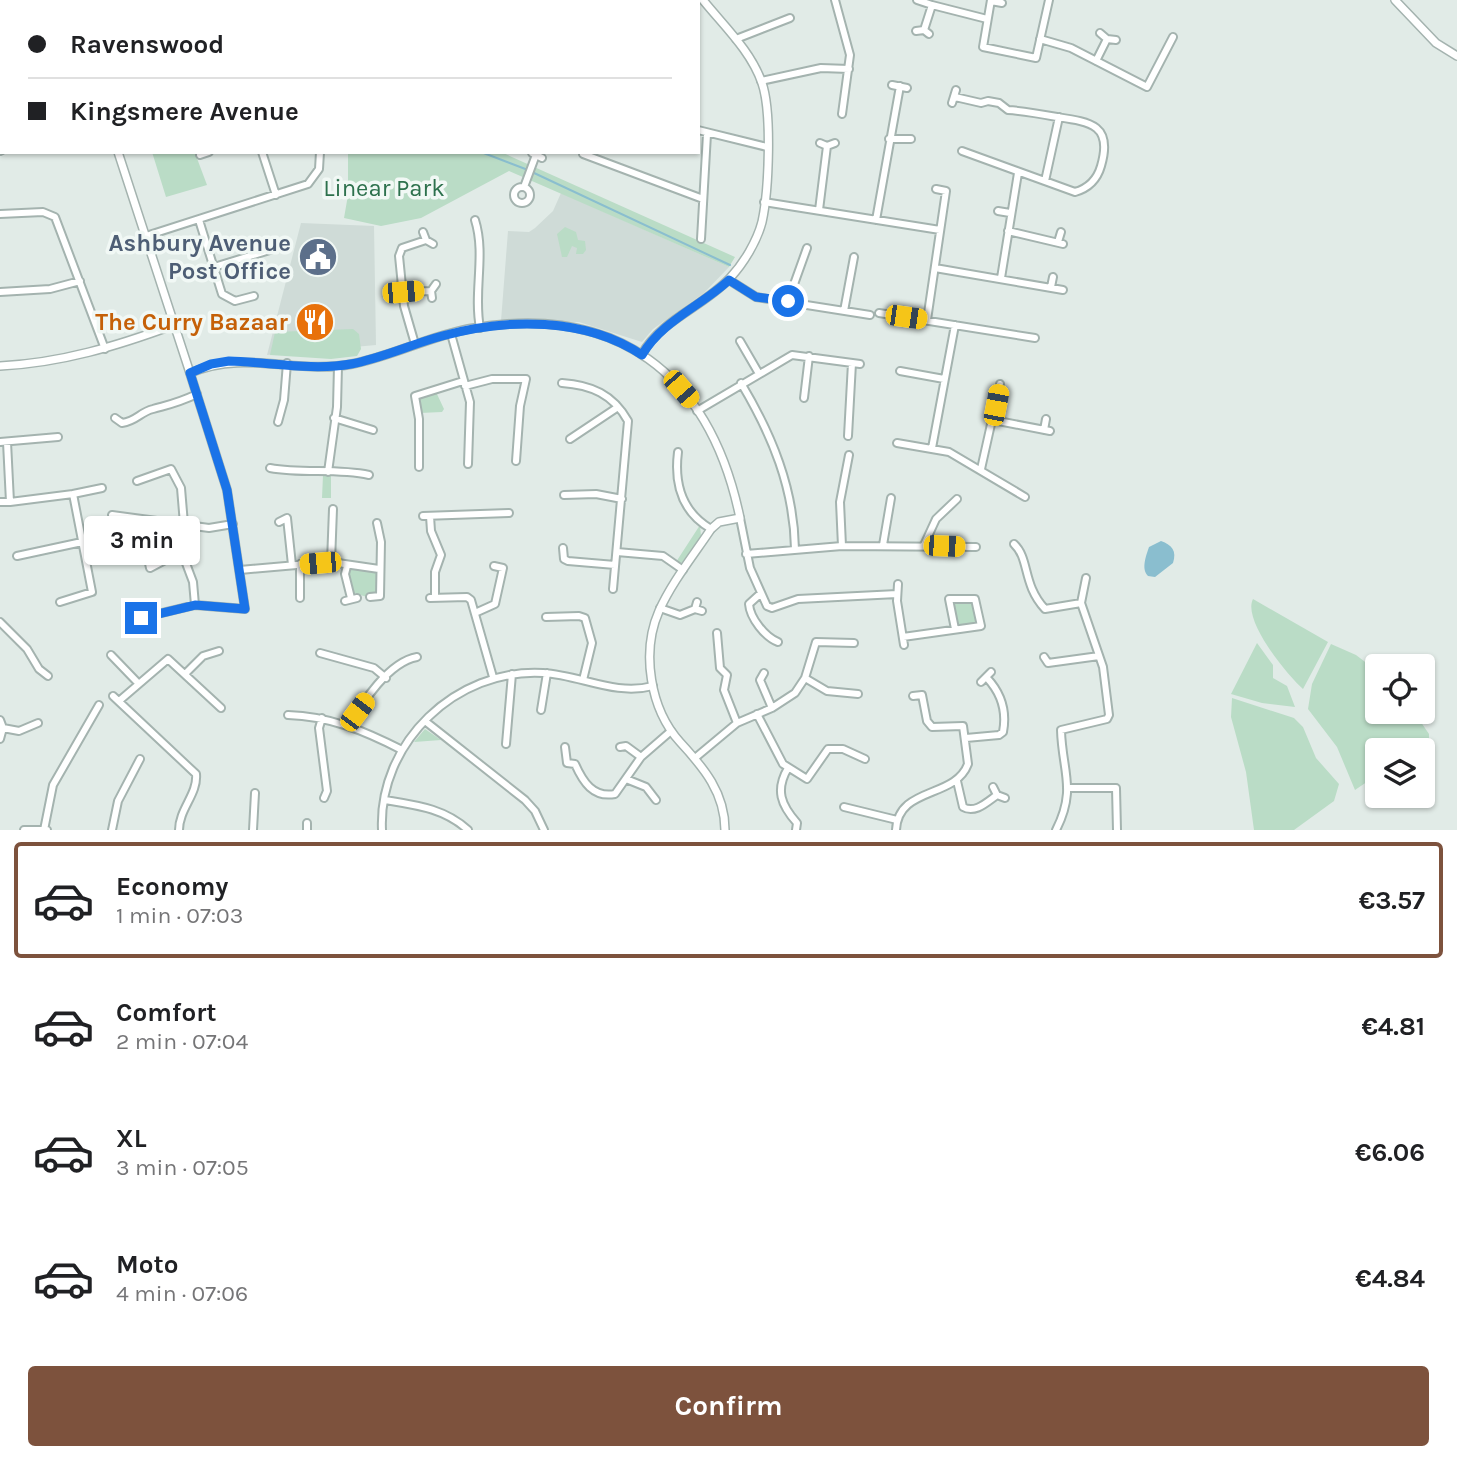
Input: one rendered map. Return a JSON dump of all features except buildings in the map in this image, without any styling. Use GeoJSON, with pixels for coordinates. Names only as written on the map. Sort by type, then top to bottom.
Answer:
{"type":"FeatureCollection","features":[{"type":"Feature","properties":{"kind":"street"},"geometry":{"type":"LineString","coordinates":[[642,355],[654,336],[708,299],[729,280],[751,247],[761,223],[767,147],[767,101],[761,81],[736,38],[703,0]]}},
{"type":"Feature","properties":{"kind":"street"},"geometry":{"type":"LineString","coordinates":[[834,106],[842,111],[849,69],[849,46],[835,0]]}},
{"type":"Feature","properties":{"kind":"street"},"geometry":{"type":"LineString","coordinates":[[917,0],[987,19]]}},
{"type":"Feature","properties":{"kind":"street"},"geometry":{"type":"LineString","coordinates":[[1002,3],[991,0],[983,47],[1035,62],[1049,0]]}},
{"type":"Feature","properties":{"kind":"street"},"geometry":{"type":"LineString","coordinates":[[1395,0],[1436,43],[1457,56]]}},
{"type":"Feature","properties":{"kind":"street"},"geometry":{"type":"LineString","coordinates":[[923,32],[932,5]]}},
{"type":"Feature","properties":{"kind":"street"},"geometry":{"type":"LineString","coordinates":[[736,38],[785,17]]}},
{"type":"Feature","properties":{"kind":"street"},"geometry":{"type":"LineString","coordinates":[[1100,33],[1107,39],[1116,40]]}},
{"type":"Feature","properties":{"kind":"street"},"geometry":{"type":"LineString","coordinates":[[1096,61],[1107,39]]}},
{"type":"Feature","properties":{"kind":"street"},"geometry":{"type":"LineString","coordinates":[[1040,40],[1071,48],[1145,90],[1171,39],[1179,46]]}},
{"type":"Feature","properties":{"kind":"street"},"geometry":{"type":"LineString","coordinates":[[761,81],[821,68],[849,69]]}},
{"type":"Feature","properties":{"kind":"street"},"geometry":{"type":"LineString","coordinates":[[876,220],[900,86]]}},
{"type":"Feature","properties":{"kind":"street"},"geometry":{"type":"LineString","coordinates":[[955,97],[981,103],[999,103],[1008,110],[1080,119],[1100,131],[1105,139],[1104,152],[1093,183],[1075,192],[965,153],[965,164]]}},
{"type":"Feature","properties":{"kind":"street"},"geometry":{"type":"LineString","coordinates":[[1045,181],[1056,142],[1059,117]]}},
{"type":"Feature","properties":{"kind":"street"},"geometry":{"type":"LineString","coordinates":[[700,131],[767,147]]}},
{"type":"Feature","properties":{"kind":"street"},"geometry":{"type":"LineString","coordinates":[[701,239],[708,134]]}},
{"type":"Feature","properties":{"kind":"street"},"geometry":{"type":"LineString","coordinates":[[889,139],[911,139]]}},
{"type":"Feature","properties":{"kind":"street"},"geometry":{"type":"LineString","coordinates":[[820,143],[827,146],[835,143]]}},
{"type":"Feature","properties":{"kind":"street"},"geometry":{"type":"LineString","coordinates":[[819,210],[827,146]]}},
{"type":"Feature","properties":{"kind":"street"},"geometry":{"type":"LineString","coordinates":[[119,154],[225,480],[245,609],[195,605],[141,618]]}},
{"type":"Feature","properties":{"kind":"street"},"geometry":{"type":"LineString","coordinates":[[263,154],[276,195]]}},
{"type":"Feature","properties":{"kind":"street"},"geometry":{"type":"LineString","coordinates":[[146,236],[308,184],[319,169],[320,154]]}},
{"type":"Feature","properties":{"kind":"street"},"geometry":{"type":"LineString","coordinates":[[524,187],[537,155]]}},
{"type":"Feature","properties":{"kind":"street"},"geometry":{"type":"LineString","coordinates":[[586,158],[703,199]]}},
{"type":"Feature","properties":{"kind":"street"},"geometry":{"type":"LineString","coordinates":[[1001,278],[1018,173]]}},
{"type":"Feature","properties":{"kind":"street"},"geometry":{"type":"LineString","coordinates":[[927,320],[946,191],[936,189]]}},
{"type":"Feature","properties":{"kind":"street"},"geometry":{"type":"LineString","coordinates":[[764,202],[940,230]]}},
{"type":"Feature","properties":{"kind":"street"},"geometry":{"type":"LineString","coordinates":[[998,211],[1010,213]]}},
{"type":"Feature","properties":{"kind":"street"},"geometry":{"type":"LineString","coordinates":[[0,214],[49,212],[55,217],[105,349]]}},
{"type":"Feature","properties":{"kind":"street"},"geometry":{"type":"LineString","coordinates":[[199,220],[222,294],[228,300],[254,296]]}},
{"type":"Feature","properties":{"kind":"street"},"geometry":{"type":"LineString","coordinates":[[475,220],[480,245],[476,309],[480,328]]}},
{"type":"Feature","properties":{"kind":"street"},"geometry":{"type":"LineString","coordinates":[[1008,231],[1061,243],[1061,232]]}},
{"type":"Feature","properties":{"kind":"street"},"geometry":{"type":"LineString","coordinates":[[423,232],[426,240],[433,244]]}},
{"type":"Feature","properties":{"kind":"street"},"geometry":{"type":"LineString","coordinates":[[415,344],[404,306],[400,251],[426,240]]}},
{"type":"Feature","properties":{"kind":"street"},"geometry":{"type":"LineString","coordinates":[[214,267],[283,246]]}},
{"type":"Feature","properties":{"kind":"street"},"geometry":{"type":"LineString","coordinates":[[788,301],[805,260],[807,248]]}},
{"type":"Feature","properties":{"kind":"street"},"geometry":{"type":"LineString","coordinates":[[797,257],[805,260]]}},
{"type":"Feature","properties":{"kind":"street"},"geometry":{"type":"LineString","coordinates":[[844,311],[848,268],[854,257]]}},
{"type":"Feature","properties":{"kind":"street"},"geometry":{"type":"LineString","coordinates":[[934,268],[1063,289]]}},
{"type":"Feature","properties":{"kind":"street"},"geometry":{"type":"LineString","coordinates":[[1051,287],[1053,277]]}},
{"type":"Feature","properties":{"kind":"street"},"geometry":{"type":"LineString","coordinates":[[729,280],[756,297],[870,315]]}},
{"type":"Feature","properties":{"kind":"street"},"geometry":{"type":"LineString","coordinates":[[0,292],[50,289],[80,281]]}},
{"type":"Feature","properties":{"kind":"street"},"geometry":{"type":"LineString","coordinates":[[403,292],[432,295],[436,284]]}},
{"type":"Feature","properties":{"kind":"street"},"geometry":{"type":"LineString","coordinates":[[886,303],[882,313],[1032,337],[1027,347]]}},
{"type":"Feature","properties":{"kind":"street"},"geometry":{"type":"LineString","coordinates":[[0,366],[29,365],[105,349],[174,325]]}},
{"type":"Feature","properties":{"kind":"street"},"geometry":{"type":"LineString","coordinates":[[932,448],[955,325]]}},
{"type":"Feature","properties":{"kind":"street"},"geometry":{"type":"LineString","coordinates":[[190,373],[219,362],[338,366],[480,328],[573,327],[600,333],[642,355],[671,377],[697,411],[724,459],[740,518],[746,554],[767,606],[772,608],[798,599],[897,594]]}},
{"type":"Feature","properties":{"kind":"street"},"geometry":{"type":"LineString","coordinates":[[451,334],[470,402],[468,464]]}},
{"type":"Feature","properties":{"kind":"street"},"geometry":{"type":"LineString","coordinates":[[740,341],[758,372]]}},
{"type":"Feature","properties":{"kind":"street"},"geometry":{"type":"LineString","coordinates":[[697,411],[785,357],[809,356],[856,364],[848,436]]}},
{"type":"Feature","properties":{"kind":"street"},"geometry":{"type":"LineString","coordinates":[[804,398],[809,356]]}},
{"type":"Feature","properties":{"kind":"street"},"geometry":{"type":"LineString","coordinates":[[278,422],[284,400],[287,363]]}},
{"type":"Feature","properties":{"kind":"street"},"geometry":{"type":"LineString","coordinates":[[328,472],[338,366]]}},
{"type":"Feature","properties":{"kind":"street"},"geometry":{"type":"LineString","coordinates":[[904,383],[903,372],[944,379]]}},
{"type":"Feature","properties":{"kind":"street"},"geometry":{"type":"LineString","coordinates":[[419,467],[419,418],[415,396],[464,383],[492,379],[526,379],[520,406],[516,461]]}},
{"type":"Feature","properties":{"kind":"street"},"geometry":{"type":"LineString","coordinates":[[562,383],[593,386],[618,407],[628,421],[613,589]]}},
{"type":"Feature","properties":{"kind":"street"},"geometry":{"type":"LineString","coordinates":[[741,383],[767,429],[779,461],[792,502],[795,549]]}},
{"type":"Feature","properties":{"kind":"street"},"geometry":{"type":"LineString","coordinates":[[981,469],[1000,387],[1009,392]]}},
{"type":"Feature","properties":{"kind":"street"},"geometry":{"type":"LineString","coordinates":[[115,418],[122,423],[135,421],[152,409],[168,408],[197,394]]}},
{"type":"Feature","properties":{"kind":"street"},"geometry":{"type":"LineString","coordinates":[[570,439],[618,407]]}},
{"type":"Feature","properties":{"kind":"street"},"geometry":{"type":"LineString","coordinates":[[334,418],[373,430]]}},
{"type":"Feature","properties":{"kind":"street"},"geometry":{"type":"LineString","coordinates":[[993,420],[1047,430],[1046,419]]}},
{"type":"Feature","properties":{"kind":"street"},"geometry":{"type":"LineString","coordinates":[[906,434],[900,443],[932,448],[981,469],[1023,495],[1026,485]]}},
{"type":"Feature","properties":{"kind":"street"},"geometry":{"type":"LineString","coordinates":[[10,502],[4,442],[58,437]]}},
{"type":"Feature","properties":{"kind":"street"},"geometry":{"type":"LineString","coordinates":[[678,452],[679,491],[693,516],[710,529]]}},
{"type":"Feature","properties":{"kind":"street"},"geometry":{"type":"LineString","coordinates":[[842,546],[840,502],[849,455]]}},
{"type":"Feature","properties":{"kind":"street"},"geometry":{"type":"LineString","coordinates":[[270,468],[310,473],[369,475]]}},
{"type":"Feature","properties":{"kind":"street"},"geometry":{"type":"LineString","coordinates":[[137,481],[171,469],[181,488],[184,524]]}},
{"type":"Feature","properties":{"kind":"street"},"geometry":{"type":"LineString","coordinates":[[0,502],[102,488]]}},
{"type":"Feature","properties":{"kind":"street"},"geometry":{"type":"LineString","coordinates":[[60,602],[92,592],[73,494]]}},
{"type":"Feature","properties":{"kind":"street"},"geometry":{"type":"LineString","coordinates":[[564,495],[596,494],[622,499]]}},
{"type":"Feature","properties":{"kind":"street"},"geometry":{"type":"LineString","coordinates":[[883,545],[891,498]]}},
{"type":"Feature","properties":{"kind":"street"},"geometry":{"type":"LineString","coordinates":[[924,545],[936,519],[957,499]]}},
{"type":"Feature","properties":{"kind":"street"},"geometry":{"type":"LineString","coordinates":[[331,562],[333,509]]}},
{"type":"Feature","properties":{"kind":"street"},"geometry":{"type":"LineString","coordinates":[[493,677],[471,600],[467,597],[433,597],[435,572],[441,555],[426,516],[509,513]]}},
{"type":"Feature","properties":{"kind":"street"},"geometry":{"type":"LineString","coordinates":[[112,515],[209,527],[233,524]]}},
{"type":"Feature","properties":{"kind":"street"},"geometry":{"type":"LineString","coordinates":[[279,522],[287,518],[300,598]]}},
{"type":"Feature","properties":{"kind":"street"},"geometry":{"type":"LineString","coordinates":[[725,830],[720,798],[695,758],[671,731],[653,686],[651,643],[660,608],[710,529],[719,522],[740,518]]}},
{"type":"Feature","properties":{"kind":"street"},"geometry":{"type":"LineString","coordinates":[[370,597],[380,596],[381,542],[377,523]]}},
{"type":"Feature","properties":{"kind":"street"},"geometry":{"type":"LineString","coordinates":[[17,556],[82,542]]}},
{"type":"Feature","properties":{"kind":"street"},"geometry":{"type":"LineString","coordinates":[[1014,544],[1023,552],[1033,596],[1045,608],[1081,603]]}},
{"type":"Feature","properties":{"kind":"street"},"geometry":{"type":"LineString","coordinates":[[746,554],[842,546],[976,547]]}},
{"type":"Feature","properties":{"kind":"street"},"geometry":{"type":"LineString","coordinates":[[563,548],[564,559],[568,561],[615,565]]}},
{"type":"Feature","properties":{"kind":"street"},"geometry":{"type":"LineString","coordinates":[[617,552],[663,556],[683,570]]}},
{"type":"Feature","properties":{"kind":"street"},"geometry":{"type":"LineString","coordinates":[[147,554],[150,568],[165,560],[184,558],[193,582],[195,605]]}},
{"type":"Feature","properties":{"kind":"street"},"geometry":{"type":"LineString","coordinates":[[240,570],[331,562],[379,569]]}},
{"type":"Feature","properties":{"kind":"street"},"geometry":{"type":"LineString","coordinates":[[347,565],[345,574],[351,599]]}},
{"type":"Feature","properties":{"kind":"street"},"geometry":{"type":"LineString","coordinates":[[475,613],[495,604],[503,568],[494,566]]}},
{"type":"Feature","properties":{"kind":"street"},"geometry":{"type":"LineString","coordinates":[[1056,830],[1066,806],[1069,788],[1060,730],[1107,719],[1109,715],[1107,684],[1081,603],[1086,578]]}},
{"type":"Feature","properties":{"kind":"street"},"geometry":{"type":"LineString","coordinates":[[898,584],[904,645]]}},
{"type":"Feature","properties":{"kind":"street"},"geometry":{"type":"LineString","coordinates":[[760,594],[749,604],[750,612],[766,637],[778,642]]}},
{"type":"Feature","properties":{"kind":"street"},"geometry":{"type":"LineString","coordinates":[[903,637],[981,626],[975,599],[949,599],[955,629]]}},
{"type":"Feature","properties":{"kind":"street"},"geometry":{"type":"LineString","coordinates":[[660,608],[680,615],[698,607]]}},
{"type":"Feature","properties":{"kind":"street"},"geometry":{"type":"LineString","coordinates":[[546,617],[585,618],[592,643],[583,680]]}},
{"type":"Feature","properties":{"kind":"street"},"geometry":{"type":"LineString","coordinates":[[0,622],[27,649],[39,668],[48,676]]}},
{"type":"Feature","properties":{"kind":"street"},"geometry":{"type":"LineString","coordinates":[[717,633],[720,668],[727,675],[724,690],[737,723]]}},
{"type":"Feature","properties":{"kind":"street"},"geometry":{"type":"LineString","coordinates":[[695,758],[737,723],[772,708],[795,693],[805,678],[813,645],[820,640],[849,645],[854,643]]}},
{"type":"Feature","properties":{"kind":"street"},"geometry":{"type":"LineString","coordinates":[[186,673],[198,660],[216,652],[216,663]]}},
{"type":"Feature","properties":{"kind":"street"},"geometry":{"type":"LineString","coordinates":[[320,653],[374,668],[386,678]]}},
{"type":"Feature","properties":{"kind":"street"},"geometry":{"type":"LineString","coordinates":[[111,655],[138,683]]}},
{"type":"Feature","properties":{"kind":"street"},"geometry":{"type":"LineString","coordinates":[[1044,657],[1048,663],[1099,656]]}},
{"type":"Feature","properties":{"kind":"street"},"geometry":{"type":"LineString","coordinates":[[350,726],[357,712],[386,678],[409,659],[417,657]]}},
{"type":"Feature","properties":{"kind":"street"},"geometry":{"type":"LineString","coordinates":[[800,658],[809,660]]}},
{"type":"Feature","properties":{"kind":"street"},"geometry":{"type":"LineString","coordinates":[[179,830],[179,817],[194,787],[195,774],[116,699],[168,659],[219,706],[224,696]]}},
{"type":"Feature","properties":{"kind":"street"},"geometry":{"type":"LineString","coordinates":[[382,830],[384,800],[402,750],[425,720],[455,694],[493,677],[512,674],[547,673],[619,690],[653,686]]}},
{"type":"Feature","properties":{"kind":"street"},"geometry":{"type":"LineString","coordinates":[[541,710],[547,673]]}},
{"type":"Feature","properties":{"kind":"street"},"geometry":{"type":"LineString","coordinates":[[764,673],[760,680],[772,708]]}},
{"type":"Feature","properties":{"kind":"street"},"geometry":{"type":"LineString","coordinates":[[509,741],[512,674]]}},
{"type":"Feature","properties":{"kind":"street"},"geometry":{"type":"LineString","coordinates":[[966,738],[999,735],[1003,732],[1003,705],[996,688],[986,677]]}},
{"type":"Feature","properties":{"kind":"street"},"geometry":{"type":"LineString","coordinates":[[805,678],[827,691],[858,694]]}},
{"type":"Feature","properties":{"kind":"street"},"geometry":{"type":"LineString","coordinates":[[896,830],[897,820],[911,801],[957,781],[968,764],[963,726],[932,727],[927,721],[922,695],[913,696]]}},
{"type":"Feature","properties":{"kind":"street"},"geometry":{"type":"LineString","coordinates":[[24,830],[46,830],[53,785],[99,705]]}},
{"type":"Feature","properties":{"kind":"street"},"geometry":{"type":"LineString","coordinates":[[757,714],[777,755],[788,768],[807,779],[828,749],[843,749],[865,759]]}},
{"type":"Feature","properties":{"kind":"street"},"geometry":{"type":"LineString","coordinates":[[288,715],[350,726],[402,750]]}},
{"type":"Feature","properties":{"kind":"street"},"geometry":{"type":"LineString","coordinates":[[322,719],[319,728],[327,791],[324,798]]}},
{"type":"Feature","properties":{"kind":"street"},"geometry":{"type":"LineString","coordinates":[[0,720],[3,729],[0,739]]}},
{"type":"Feature","properties":{"kind":"street"},"geometry":{"type":"LineString","coordinates":[[425,720],[525,800],[536,811],[544,830]]}},
{"type":"Feature","properties":{"kind":"street"},"geometry":{"type":"LineString","coordinates":[[3,729],[19,731],[38,723]]}},
{"type":"Feature","properties":{"kind":"street"},"geometry":{"type":"LineString","coordinates":[[565,747],[567,763],[575,764],[581,778],[599,794],[615,794],[641,757],[671,731]]}},
{"type":"Feature","properties":{"kind":"street"},"geometry":{"type":"LineString","coordinates":[[620,747],[626,746],[641,757]]}},
{"type":"Feature","properties":{"kind":"street"},"geometry":{"type":"LineString","coordinates":[[112,830],[118,801],[140,760]]}},
{"type":"Feature","properties":{"kind":"street"},"geometry":{"type":"LineString","coordinates":[[788,768],[780,792],[784,806],[797,823],[796,830]]}},
{"type":"Feature","properties":{"kind":"street"},"geometry":{"type":"LineString","coordinates":[[626,779],[646,787],[656,800]]}},
{"type":"Feature","properties":{"kind":"street"},"geometry":{"type":"LineString","coordinates":[[957,781],[963,807],[968,810],[1001,797],[993,787]]}},
{"type":"Feature","properties":{"kind":"street"},"geometry":{"type":"LineString","coordinates":[[1069,788],[1116,788],[1116,830]]}},
{"type":"Feature","properties":{"kind":"street"},"geometry":{"type":"LineString","coordinates":[[253,830],[255,793]]}},
{"type":"Feature","properties":{"kind":"street"},"geometry":{"type":"LineString","coordinates":[[384,800],[432,808],[452,817],[468,830]]}},
{"type":"Feature","properties":{"kind":"street"},"geometry":{"type":"LineString","coordinates":[[844,807],[897,820]]}},
{"type":"Feature","properties":{"kind":"shaded area"},"geometry":{"type":"Polygon","coordinates":[[[561,193],[729,267],[704,293],[653,329],[642,342],[579,322],[501,321],[508,231],[529,232],[535,228],[553,211],[561,193]]]}},
{"type":"Feature","properties":{"kind":"shaded area"},"geometry":{"type":"Polygon","coordinates":[[[301,223],[374,226],[376,345],[267,355],[301,223]]]}},
{"type":"Feature","properties":{"kind":"green space"},"geometry":{"type":"Polygon","coordinates":[[[153,154],[195,154],[207,185],[166,197],[153,154]]]}},
{"type":"Feature","properties":{"kind":"green space","name":"Linear Park"},"geometry":{"type":"Polygon","coordinates":[[[348,154],[505,154],[735,257],[729,267],[509,171],[421,218],[381,226],[344,218],[348,195],[348,154]]]}},
{"type":"Feature","properties":{"kind":"green space"},"geometry":{"type":"Polygon","coordinates":[[[565,227],[576,232],[578,240],[585,241],[586,250],[583,254],[576,254],[577,248],[572,246],[567,257],[562,257],[557,234],[565,227]]]}},
{"type":"Feature","properties":{"kind":"green space"},"geometry":{"type":"Polygon","coordinates":[[[353,329],[359,334],[361,349],[357,356],[331,359],[270,355],[275,332],[353,329]]]}},
{"type":"Feature","properties":{"kind":"green space"},"geometry":{"type":"Polygon","coordinates":[[[436,392],[444,409],[442,412],[420,413],[420,397],[436,392]]]}},
{"type":"Feature","properties":{"kind":"green space"},"geometry":{"type":"Polygon","coordinates":[[[331,474],[331,498],[322,498],[323,475],[331,474]]]}},
{"type":"Feature","properties":{"kind":"green space"},"geometry":{"type":"Polygon","coordinates":[[[700,525],[701,536],[682,563],[676,562],[700,525]]]}},
{"type":"Feature","properties":{"kind":"green space"},"geometry":{"type":"Polygon","coordinates":[[[351,569],[376,573],[376,592],[367,597],[354,593],[347,578],[351,569]]]}},
{"type":"Feature","properties":{"kind":"green space"},"geometry":{"type":"Polygon","coordinates":[[[1253,599],[1328,642],[1303,689],[1277,660],[1260,633],[1251,608],[1253,599]]]}},
{"type":"Feature","properties":{"kind":"green space"},"geometry":{"type":"Polygon","coordinates":[[[971,601],[978,621],[974,625],[958,625],[952,602],[971,601]]]}},
{"type":"Feature","properties":{"kind":"green space"},"geometry":{"type":"Polygon","coordinates":[[[1257,643],[1273,665],[1273,678],[1287,686],[1295,707],[1262,703],[1231,694],[1257,643]]]}},
{"type":"Feature","properties":{"kind":"green space"},"geometry":{"type":"Polygon","coordinates":[[[1331,644],[1356,655],[1365,662],[1365,724],[1422,724],[1429,738],[1365,738],[1365,783],[1355,790],[1337,747],[1308,709],[1312,684],[1331,644]]]}},
{"type":"Feature","properties":{"kind":"green space"},"geometry":{"type":"Polygon","coordinates":[[[1232,698],[1294,718],[1303,727],[1316,758],[1339,784],[1334,801],[1294,830],[1254,830],[1246,772],[1231,717],[1232,698]]]}},
{"type":"Feature","properties":{"kind":"green space"},"geometry":{"type":"Polygon","coordinates":[[[425,729],[441,740],[414,742],[425,729]]]}},
{"type":"Feature","properties":{"kind":"water"},"geometry":{"type":"Polygon","coordinates":[[[1161,541],[1173,549],[1173,563],[1155,577],[1148,576],[1144,566],[1149,547],[1161,541]]]}},
{"type":"Feature","properties":{"kind":"waterway"},"geometry":{"type":"LineString","coordinates":[[486,154],[528,170]]}},
{"type":"Feature","properties":{"kind":"waterway"},"geometry":{"type":"LineString","coordinates":[[532,172],[730,265]]}},
{"type":"Feature","properties":{"kind":"place","name":"Ashbury Avenue Post Office"},"geometry":{"type":"Point","coordinates":[318,257]}},
{"type":"Feature","properties":{"kind":"place","name":"The Curry Bazaar"},"geometry":{"type":"Point","coordinates":[315,322]}},
{"type":"Feature","properties":{"kind":"route"},"geometry":{"type":"LineString","coordinates":[[141,618],[195,605],[228,610],[245,609],[225,480],[190,373],[211,364],[229,361],[338,366],[352,364],[468,329],[526,325],[573,327],[600,333],[625,343],[642,355],[654,336],[708,299],[729,280],[756,297],[788,301]]}}]}
